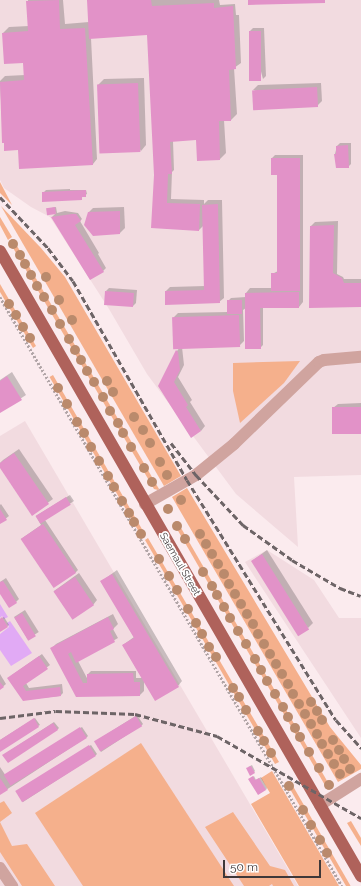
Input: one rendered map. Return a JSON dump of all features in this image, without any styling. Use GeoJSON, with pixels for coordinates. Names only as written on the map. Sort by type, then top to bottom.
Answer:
{"type":"FeatureCollection","features":[{"type":"Feature","properties":{"kind":"main road","name":"Saemaul Street"},"geometry":{"type":"LineString","coordinates":[[0,251],[361,876]]}},
{"type":"Feature","properties":{"kind":"street"},"geometry":{"type":"LineString","coordinates":[[145,504],[196,475],[234,444],[319,362],[324,360],[361,357]]}},
{"type":"Feature","properties":{"kind":"street"},"geometry":{"type":"LineString","coordinates":[[320,805],[361,780]]}},
{"type":"Feature","properties":{"kind":"street"},"geometry":{"type":"LineString","coordinates":[[0,868],[12,886]]}},
{"type":"Feature","properties":{"kind":"path"},"geometry":{"type":"LineString","coordinates":[[0,297],[342,886]]}},
{"type":"Feature","properties":{"kind":"shaded area"},"geometry":{"type":"Polygon","coordinates":[[[0,0],[361,0],[361,475],[294,477],[298,547],[236,494],[147,374],[109,309],[50,217],[31,207],[4,188],[0,180],[0,0]]]}},
{"type":"Feature","properties":{"kind":"shaded area"},"geometry":{"type":"Polygon","coordinates":[[[0,182],[12,205],[0,193],[0,182]]]}},
{"type":"Feature","properties":{"kind":"shaded area"},"geometry":{"type":"Polygon","coordinates":[[[1,206],[41,248],[65,277],[181,476],[164,486],[1,206]]]}},
{"type":"Feature","properties":{"kind":"shaded area"},"geometry":{"type":"Polygon","coordinates":[[[0,217],[12,237],[8,240],[0,225],[0,217]]]}},
{"type":"Feature","properties":{"kind":"shaded area"},"geometry":{"type":"Polygon","coordinates":[[[13,239],[159,489],[158,490],[154,489],[9,241],[13,239]]]}},
{"type":"Feature","properties":{"kind":"shaded area"},"geometry":{"type":"Polygon","coordinates":[[[0,284],[36,346],[33,348],[0,292],[0,284]]]}},
{"type":"Feature","properties":{"kind":"shaded area"},"geometry":{"type":"Polygon","coordinates":[[[300,361],[284,383],[240,423],[233,391],[233,363],[300,361]]]}},
{"type":"Feature","properties":{"kind":"shaded area"},"geometry":{"type":"Polygon","coordinates":[[[53,375],[144,532],[140,534],[50,377],[53,375]]]}},
{"type":"Feature","properties":{"kind":"shaded area"},"geometry":{"type":"Polygon","coordinates":[[[25,421],[298,886],[0,886],[0,436],[25,421]]]}},
{"type":"Feature","properties":{"kind":"shaded area"},"geometry":{"type":"Polygon","coordinates":[[[187,488],[330,727],[361,765],[361,769],[338,782],[172,497],[187,488]]]}},
{"type":"Feature","properties":{"kind":"shaded area"},"geometry":{"type":"Polygon","coordinates":[[[177,521],[331,788],[328,790],[174,523],[177,521]]]}},
{"type":"Feature","properties":{"kind":"shaded area"},"geometry":{"type":"Polygon","coordinates":[[[148,538],[279,762],[275,764],[145,540],[148,538]]]}},
{"type":"Feature","properties":{"kind":"shaded area"},"geometry":{"type":"Polygon","coordinates":[[[267,550],[314,580],[339,618],[361,618],[361,738],[245,562],[267,550]]]}},
{"type":"Feature","properties":{"kind":"shaded area"},"geometry":{"type":"Polygon","coordinates":[[[0,604],[8,617],[4,619],[2,616],[0,618],[0,604]]]}},
{"type":"Feature","properties":{"kind":"shaded area"},"geometry":{"type":"Polygon","coordinates":[[[10,621],[32,653],[11,666],[0,650],[0,634],[9,627],[7,623],[10,621]]]}},
{"type":"Feature","properties":{"kind":"shaded area"},"geometry":{"type":"Polygon","coordinates":[[[141,743],[234,886],[83,886],[35,813],[141,743]]]}},
{"type":"Feature","properties":{"kind":"shaded area"},"geometry":{"type":"Polygon","coordinates":[[[272,771],[339,886],[299,886],[251,804],[270,793],[261,778],[272,771]]]}},
{"type":"Feature","properties":{"kind":"shaded area"},"geometry":{"type":"Polygon","coordinates":[[[290,781],[351,886],[346,886],[287,783],[290,781]]]}},
{"type":"Feature","properties":{"kind":"shaded area"},"geometry":{"type":"Polygon","coordinates":[[[4,801],[12,813],[0,822],[0,803],[4,801]]]}},
{"type":"Feature","properties":{"kind":"shaded area"},"geometry":{"type":"Polygon","coordinates":[[[233,812],[270,866],[285,870],[294,886],[273,886],[272,884],[269,886],[244,886],[205,827],[233,812]]]}},
{"type":"Feature","properties":{"kind":"shaded area"},"geometry":{"type":"Polygon","coordinates":[[[351,821],[361,838],[361,846],[347,823],[351,821]]]}},
{"type":"Feature","properties":{"kind":"shaded area"},"geometry":{"type":"Polygon","coordinates":[[[0,822],[12,846],[27,844],[55,886],[22,886],[0,852],[0,822]]]}},
{"type":"Feature","properties":{"kind":"building"},"geometry":{"type":"Polygon","coordinates":[[[59,0],[60,29],[85,28],[93,165],[19,169],[18,150],[4,151],[4,143],[2,143],[0,82],[24,80],[23,63],[4,64],[2,33],[28,31],[26,1],[59,0]]]}},
{"type":"Feature","properties":{"kind":"building"},"geometry":{"type":"Polygon","coordinates":[[[87,0],[151,0],[152,6],[214,3],[214,8],[233,6],[236,69],[229,70],[231,121],[219,121],[220,160],[197,161],[196,140],[170,142],[172,174],[168,174],[167,203],[200,204],[199,231],[151,228],[154,175],[147,35],[89,39],[87,0]]]}},
{"type":"Feature","properties":{"kind":"building"},"geometry":{"type":"Polygon","coordinates":[[[248,0],[325,0],[325,3],[248,5],[248,0]]]}},
{"type":"Feature","properties":{"kind":"building"},"geometry":{"type":"Polygon","coordinates":[[[249,31],[261,31],[261,81],[249,81],[249,31]]]}},
{"type":"Feature","properties":{"kind":"building"},"geometry":{"type":"Polygon","coordinates":[[[138,83],[140,152],[99,153],[97,84],[138,83]]]}},
{"type":"Feature","properties":{"kind":"building"},"geometry":{"type":"Polygon","coordinates":[[[317,87],[318,107],[253,110],[252,90],[317,87]]]}},
{"type":"Feature","properties":{"kind":"building"},"geometry":{"type":"Polygon","coordinates":[[[348,145],[349,168],[336,168],[334,154],[336,154],[336,146],[348,145]]]}},
{"type":"Feature","properties":{"kind":"building"},"geometry":{"type":"Polygon","coordinates":[[[271,158],[300,158],[300,291],[271,291],[271,273],[277,273],[277,175],[271,175],[271,158]]]}},
{"type":"Feature","properties":{"kind":"building"},"geometry":{"type":"Polygon","coordinates":[[[86,190],[86,197],[82,197],[82,200],[42,202],[42,192],[86,190]]]}},
{"type":"Feature","properties":{"kind":"building"},"geometry":{"type":"Polygon","coordinates":[[[218,204],[220,303],[165,305],[165,291],[204,290],[202,205],[218,204]]]}},
{"type":"Feature","properties":{"kind":"building"},"geometry":{"type":"Polygon","coordinates":[[[55,207],[56,214],[47,215],[46,208],[55,207]]]}},
{"type":"Feature","properties":{"kind":"building"},"geometry":{"type":"Polygon","coordinates":[[[120,211],[120,234],[93,236],[84,225],[88,212],[120,211]]]}},
{"type":"Feature","properties":{"kind":"building"},"geometry":{"type":"Polygon","coordinates":[[[76,214],[81,221],[75,225],[104,272],[90,280],[51,217],[76,214]]]}},
{"type":"Feature","properties":{"kind":"building"},"geometry":{"type":"Polygon","coordinates":[[[334,225],[333,273],[342,278],[344,283],[361,283],[361,307],[309,308],[310,226],[334,225]]]}},
{"type":"Feature","properties":{"kind":"building"},"geometry":{"type":"Polygon","coordinates":[[[105,291],[134,293],[133,307],[104,305],[105,291]]]}},
{"type":"Feature","properties":{"kind":"building"},"geometry":{"type":"Polygon","coordinates":[[[299,292],[299,308],[260,308],[261,349],[245,349],[245,293],[299,292]]]}},
{"type":"Feature","properties":{"kind":"building"},"geometry":{"type":"Polygon","coordinates":[[[227,300],[242,300],[242,314],[227,314],[227,300]]]}},
{"type":"Feature","properties":{"kind":"building"},"geometry":{"type":"Polygon","coordinates":[[[239,315],[240,347],[173,349],[172,317],[239,315]]]}},
{"type":"Feature","properties":{"kind":"building"},"geometry":{"type":"Polygon","coordinates":[[[176,350],[178,352],[180,370],[174,382],[188,405],[186,407],[201,431],[191,438],[158,386],[176,350]]]}},
{"type":"Feature","properties":{"kind":"building"},"geometry":{"type":"Polygon","coordinates":[[[7,376],[22,400],[0,413],[0,381],[7,376]]]}},
{"type":"Feature","properties":{"kind":"building"},"geometry":{"type":"Polygon","coordinates":[[[332,407],[361,407],[361,434],[332,434],[332,407]]]}},
{"type":"Feature","properties":{"kind":"building"},"geometry":{"type":"Polygon","coordinates":[[[14,453],[49,504],[32,516],[0,468],[0,463],[14,453]]]}},
{"type":"Feature","properties":{"kind":"building"},"geometry":{"type":"Polygon","coordinates":[[[66,497],[71,505],[40,524],[35,516],[66,497]]]}},
{"type":"Feature","properties":{"kind":"building"},"geometry":{"type":"Polygon","coordinates":[[[0,509],[7,520],[0,524],[0,509]]]}},
{"type":"Feature","properties":{"kind":"building"},"geometry":{"type":"Polygon","coordinates":[[[43,524],[76,573],[54,588],[21,539],[43,524]]]}},
{"type":"Feature","properties":{"kind":"building"},"geometry":{"type":"Polygon","coordinates":[[[262,554],[309,629],[298,636],[251,561],[262,554]]]}},
{"type":"Feature","properties":{"kind":"building"},"geometry":{"type":"Polygon","coordinates":[[[112,574],[179,687],[155,701],[122,645],[134,638],[100,581],[112,574]]]}},
{"type":"Feature","properties":{"kind":"building"},"geometry":{"type":"Polygon","coordinates":[[[75,577],[94,605],[72,620],[53,592],[75,577]]]}},
{"type":"Feature","properties":{"kind":"building"},"geometry":{"type":"Polygon","coordinates":[[[3,581],[17,603],[9,608],[0,594],[0,582],[3,581]]]}},
{"type":"Feature","properties":{"kind":"building"},"geometry":{"type":"Polygon","coordinates":[[[22,613],[36,636],[28,641],[14,618],[22,613]]]}},
{"type":"Feature","properties":{"kind":"building"},"geometry":{"type":"Polygon","coordinates":[[[2,617],[8,627],[0,632],[0,619],[2,617]]]}},
{"type":"Feature","properties":{"kind":"building"},"geometry":{"type":"Polygon","coordinates":[[[108,617],[114,629],[110,631],[115,642],[76,663],[71,652],[68,654],[83,683],[87,683],[87,674],[133,673],[134,682],[140,682],[140,696],[76,697],[50,648],[108,617]]]}},
{"type":"Feature","properties":{"kind":"building"},"geometry":{"type":"Polygon","coordinates":[[[39,656],[48,669],[23,686],[26,691],[60,687],[61,696],[23,701],[7,678],[39,656]]]}},
{"type":"Feature","properties":{"kind":"building"},"geometry":{"type":"Polygon","coordinates":[[[0,682],[4,687],[0,690],[0,682]]]}},
{"type":"Feature","properties":{"kind":"building"},"geometry":{"type":"Polygon","coordinates":[[[136,716],[142,726],[100,752],[94,741],[136,716]]]}},
{"type":"Feature","properties":{"kind":"building"},"geometry":{"type":"Polygon","coordinates":[[[34,718],[39,727],[0,752],[0,740],[34,718]]]}},
{"type":"Feature","properties":{"kind":"building"},"geometry":{"type":"Polygon","coordinates":[[[53,723],[58,730],[8,763],[2,755],[53,723]]]}},
{"type":"Feature","properties":{"kind":"building"},"geometry":{"type":"Polygon","coordinates":[[[80,727],[87,738],[11,786],[4,775],[80,727]]]}},
{"type":"Feature","properties":{"kind":"building"},"geometry":{"type":"Polygon","coordinates":[[[89,745],[96,756],[22,802],[15,791],[89,745]]]}},
{"type":"Feature","properties":{"kind":"building"},"geometry":{"type":"Polygon","coordinates":[[[251,766],[255,773],[250,776],[246,768],[251,766]]]}},
{"type":"Feature","properties":{"kind":"building"},"geometry":{"type":"Polygon","coordinates":[[[253,776],[255,780],[259,778],[266,790],[258,795],[248,779],[253,776]]]}},
{"type":"Feature","properties":{"kind":"building"},"geometry":{"type":"Polygon","coordinates":[[[0,778],[8,790],[0,795],[0,778]]]}},
{"type":"Feature","properties":{"kind":"railway"},"geometry":{"type":"LineString","coordinates":[[0,197],[48,248],[73,281],[187,480],[336,720],[361,748]]}},
{"type":"Feature","properties":{"kind":"railway"},"geometry":{"type":"LineString","coordinates":[[171,443],[196,475],[243,525],[292,560],[340,588],[361,596]]}},
{"type":"Feature","properties":{"kind":"railway"},"geometry":{"type":"LineString","coordinates":[[0,718],[56,711],[135,714],[217,736],[361,818]]}}]}
